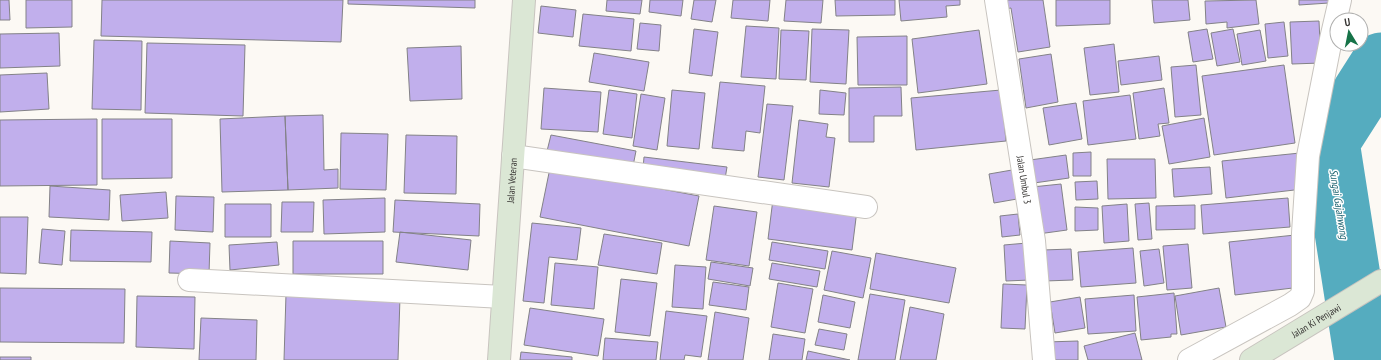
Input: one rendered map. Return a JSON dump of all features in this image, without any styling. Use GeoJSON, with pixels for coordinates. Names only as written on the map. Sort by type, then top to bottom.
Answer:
{"type":"FeatureCollection","features":[{"type":"Feature","properties":{"kind":"main road","name":"Jalan Veteran"},"geometry":{"type":"LineString","coordinates":[[499,360],[524,0]]}},
{"type":"Feature","properties":{"kind":"main road","name":"Jalan Ki Penjawi"},"geometry":{"type":"LineString","coordinates":[[1251,360],[1375,284]]}},
{"type":"Feature","properties":{"kind":"street","name":"Jalan Umbul 3"},"geometry":{"type":"LineString","coordinates":[[996,0],[1034,241],[1044,360]]}},
{"type":"Feature","properties":{"kind":"street"},"geometry":{"type":"LineString","coordinates":[[1189,360],[1290,306],[1300,298],[1304,291],[1303,233],[1308,156],[1330,39],[1340,0]]}},
{"type":"Feature","properties":{"kind":"street"},"geometry":{"type":"LineString","coordinates":[[513,156],[866,207]]}},
{"type":"Feature","properties":{"kind":"street"},"geometry":{"type":"LineString","coordinates":[[190,280],[503,297]]}},
{"type":"Feature","properties":{"kind":"building"},"geometry":{"type":"Polygon","coordinates":[[[0,0],[9,0],[10,20],[0,20],[0,0]]]}},
{"type":"Feature","properties":{"kind":"building"},"geometry":{"type":"Polygon","coordinates":[[[26,0],[72,0],[72,27],[26,28],[26,0]]]}},
{"type":"Feature","properties":{"kind":"building"},"geometry":{"type":"Polygon","coordinates":[[[102,0],[343,0],[341,42],[101,36],[102,0]]]}},
{"type":"Feature","properties":{"kind":"building"},"geometry":{"type":"Polygon","coordinates":[[[348,0],[475,0],[475,8],[348,4],[348,0]]]}},
{"type":"Feature","properties":{"kind":"building"},"geometry":{"type":"Polygon","coordinates":[[[607,0],[642,0],[640,14],[606,11],[607,0]]]}},
{"type":"Feature","properties":{"kind":"building"},"geometry":{"type":"Polygon","coordinates":[[[650,0],[683,0],[681,16],[649,12],[650,0]]]}},
{"type":"Feature","properties":{"kind":"building"},"geometry":{"type":"Polygon","coordinates":[[[694,0],[716,0],[712,22],[691,19],[694,0]]]}},
{"type":"Feature","properties":{"kind":"building"},"geometry":{"type":"Polygon","coordinates":[[[733,0],[770,0],[768,21],[731,18],[733,0]]]}},
{"type":"Feature","properties":{"kind":"building"},"geometry":{"type":"Polygon","coordinates":[[[786,0],[823,0],[821,23],[784,21],[786,0]]]}},
{"type":"Feature","properties":{"kind":"building"},"geometry":{"type":"Polygon","coordinates":[[[835,0],[895,0],[895,15],[836,16],[835,0]]]}},
{"type":"Feature","properties":{"kind":"building"},"geometry":{"type":"Polygon","coordinates":[[[899,0],[960,0],[960,5],[946,6],[947,17],[901,21],[899,0]]]}},
{"type":"Feature","properties":{"kind":"building"},"geometry":{"type":"Polygon","coordinates":[[[1003,0],[1043,0],[1050,47],[1018,52],[1011,8],[1004,9],[1003,0]]]}},
{"type":"Feature","properties":{"kind":"building"},"geometry":{"type":"Polygon","coordinates":[[[1056,0],[1110,0],[1110,24],[1056,26],[1056,0]]]}},
{"type":"Feature","properties":{"kind":"building"},"geometry":{"type":"Polygon","coordinates":[[[1152,0],[1188,0],[1190,20],[1154,23],[1152,0]]]}},
{"type":"Feature","properties":{"kind":"building"},"geometry":{"type":"Polygon","coordinates":[[[1256,0],[1259,24],[1227,28],[1227,22],[1206,24],[1205,1],[1256,0]]]}},
{"type":"Feature","properties":{"kind":"building"},"geometry":{"type":"Polygon","coordinates":[[[1299,0],[1329,0],[1329,3],[1299,5],[1299,0]]]}},
{"type":"Feature","properties":{"kind":"building"},"geometry":{"type":"Polygon","coordinates":[[[541,6],[576,10],[573,37],[538,33],[541,6]]]}},
{"type":"Feature","properties":{"kind":"building"},"geometry":{"type":"Polygon","coordinates":[[[583,14],[634,19],[631,51],[579,46],[583,14]]]}},
{"type":"Feature","properties":{"kind":"building"},"geometry":{"type":"Polygon","coordinates":[[[1319,21],[1321,63],[1292,64],[1290,22],[1319,21]]]}},
{"type":"Feature","properties":{"kind":"building"},"geometry":{"type":"Polygon","coordinates":[[[1284,22],[1288,56],[1268,58],[1265,24],[1284,22]]]}},
{"type":"Feature","properties":{"kind":"building"},"geometry":{"type":"Polygon","coordinates":[[[640,23],[661,25],[659,51],[637,49],[640,23]]]}},
{"type":"Feature","properties":{"kind":"building"},"geometry":{"type":"Polygon","coordinates":[[[746,26],[779,28],[776,79],[741,77],[746,26]]]}},
{"type":"Feature","properties":{"kind":"building"},"geometry":{"type":"Polygon","coordinates":[[[694,29],[718,32],[712,76],[689,73],[694,29]]]}},
{"type":"Feature","properties":{"kind":"building"},"geometry":{"type":"Polygon","coordinates":[[[812,29],[849,30],[846,84],[810,82],[812,29]]]}},
{"type":"Feature","properties":{"kind":"building"},"geometry":{"type":"Polygon","coordinates":[[[1207,29],[1213,59],[1193,62],[1188,32],[1207,29]]]}},
{"type":"Feature","properties":{"kind":"building"},"geometry":{"type":"Polygon","coordinates":[[[1233,29],[1240,62],[1217,66],[1211,33],[1233,29]]]}},
{"type":"Feature","properties":{"kind":"building"},"geometry":{"type":"Polygon","coordinates":[[[781,30],[809,31],[806,80],[779,79],[781,30]]]}},
{"type":"Feature","properties":{"kind":"building"},"geometry":{"type":"Polygon","coordinates":[[[979,30],[987,84],[918,93],[912,39],[979,30]]]}},
{"type":"Feature","properties":{"kind":"building"},"geometry":{"type":"Polygon","coordinates":[[[1260,30],[1266,61],[1242,65],[1237,34],[1260,30]]]}},
{"type":"Feature","properties":{"kind":"building"},"geometry":{"type":"Polygon","coordinates":[[[59,33],[60,66],[0,68],[0,34],[59,33]]]}},
{"type":"Feature","properties":{"kind":"building"},"geometry":{"type":"Polygon","coordinates":[[[907,36],[907,85],[858,85],[857,37],[907,36]]]}},
{"type":"Feature","properties":{"kind":"building"},"geometry":{"type":"Polygon","coordinates":[[[94,40],[142,41],[141,110],[92,109],[94,40]]]}},
{"type":"Feature","properties":{"kind":"building"},"geometry":{"type":"Polygon","coordinates":[[[147,43],[245,45],[243,116],[145,113],[147,43]]]}},
{"type":"Feature","properties":{"kind":"building"},"geometry":{"type":"Polygon","coordinates":[[[1114,44],[1119,92],[1090,95],[1084,48],[1114,44]]]}},
{"type":"Feature","properties":{"kind":"building"},"geometry":{"type":"Polygon","coordinates":[[[461,46],[462,99],[410,101],[407,48],[461,46]]]}},
{"type":"Feature","properties":{"kind":"building"},"geometry":{"type":"Polygon","coordinates":[[[594,53],[649,62],[644,91],[589,82],[594,53]]]}},
{"type":"Feature","properties":{"kind":"building"},"geometry":{"type":"Polygon","coordinates":[[[1051,54],[1058,102],[1026,108],[1019,59],[1051,54]]]}},
{"type":"Feature","properties":{"kind":"building"},"geometry":{"type":"Polygon","coordinates":[[[1159,56],[1162,80],[1121,85],[1118,61],[1159,56]]]}},
{"type":"Feature","properties":{"kind":"building"},"geometry":{"type":"Polygon","coordinates":[[[1196,65],[1201,115],[1175,117],[1171,67],[1196,65]]]}},
{"type":"Feature","properties":{"kind":"building"},"geometry":{"type":"Polygon","coordinates":[[[1284,65],[1295,143],[1214,155],[1202,76],[1284,65]]]}},
{"type":"Feature","properties":{"kind":"building"},"geometry":{"type":"Polygon","coordinates":[[[47,73],[49,109],[0,112],[0,75],[47,73]]]}},
{"type":"Feature","properties":{"kind":"building"},"geometry":{"type":"Polygon","coordinates":[[[720,82],[765,86],[760,133],[746,131],[744,151],[712,148],[720,82]]]}},
{"type":"Feature","properties":{"kind":"building"},"geometry":{"type":"Polygon","coordinates":[[[901,87],[902,116],[874,116],[874,142],[849,142],[849,88],[901,87]]]}},
{"type":"Feature","properties":{"kind":"building"},"geometry":{"type":"Polygon","coordinates":[[[544,88],[601,92],[598,132],[541,129],[544,88]]]}},
{"type":"Feature","properties":{"kind":"building"},"geometry":{"type":"Polygon","coordinates":[[[1164,88],[1169,123],[1158,124],[1160,136],[1139,139],[1133,93],[1164,88]]]}},
{"type":"Feature","properties":{"kind":"building"},"geometry":{"type":"Polygon","coordinates":[[[609,90],[637,94],[632,138],[603,134],[609,90]]]}},
{"type":"Feature","properties":{"kind":"building"},"geometry":{"type":"Polygon","coordinates":[[[672,90],[705,93],[699,149],[667,146],[672,90]]]}},
{"type":"Feature","properties":{"kind":"building"},"geometry":{"type":"Polygon","coordinates":[[[820,90],[846,93],[844,115],[819,114],[820,90]]]}},
{"type":"Feature","properties":{"kind":"building"},"geometry":{"type":"Polygon","coordinates":[[[1001,90],[1006,141],[916,150],[911,98],[1001,90]]]}},
{"type":"Feature","properties":{"kind":"building"},"geometry":{"type":"Polygon","coordinates":[[[641,94],[665,98],[657,150],[633,146],[641,94]]]}},
{"type":"Feature","properties":{"kind":"building"},"geometry":{"type":"Polygon","coordinates":[[[1130,95],[1136,139],[1088,145],[1083,101],[1130,95]]]}},
{"type":"Feature","properties":{"kind":"building"},"geometry":{"type":"Polygon","coordinates":[[[1076,103],[1082,139],[1049,145],[1043,108],[1076,103]]]}},
{"type":"Feature","properties":{"kind":"building"},"geometry":{"type":"Polygon","coordinates":[[[767,104],[793,106],[784,180],[758,177],[767,104]]]}},
{"type":"Feature","properties":{"kind":"building"},"geometry":{"type":"Polygon","coordinates":[[[323,115],[324,170],[338,169],[338,188],[288,190],[285,116],[323,115]]]}},
{"type":"Feature","properties":{"kind":"building"},"geometry":{"type":"Polygon","coordinates":[[[285,116],[288,190],[222,192],[220,119],[285,116]]]}},
{"type":"Feature","properties":{"kind":"building"},"geometry":{"type":"Polygon","coordinates":[[[1204,118],[1210,157],[1169,164],[1162,126],[1204,118]]]}},
{"type":"Feature","properties":{"kind":"building"},"geometry":{"type":"Polygon","coordinates":[[[97,119],[97,185],[0,186],[0,120],[97,119]]]}},
{"type":"Feature","properties":{"kind":"building"},"geometry":{"type":"Polygon","coordinates":[[[102,119],[172,119],[172,178],[102,179],[102,119]]]}},
{"type":"Feature","properties":{"kind":"building"},"geometry":{"type":"Polygon","coordinates":[[[799,120],[828,124],[826,137],[835,138],[829,187],[792,183],[799,120]]]}},
{"type":"Feature","properties":{"kind":"building"},"geometry":{"type":"Polygon","coordinates":[[[341,133],[388,134],[386,190],[340,189],[341,133]]]}},
{"type":"Feature","properties":{"kind":"building"},"geometry":{"type":"Polygon","coordinates":[[[406,135],[457,136],[456,194],[404,193],[406,135]]]}},
{"type":"Feature","properties":{"kind":"building"},"geometry":{"type":"Polygon","coordinates":[[[551,135],[636,151],[632,171],[546,155],[551,135]]]}},
{"type":"Feature","properties":{"kind":"building"},"geometry":{"type":"Polygon","coordinates":[[[1091,152],[1091,176],[1073,176],[1073,153],[1091,152]]]}},
{"type":"Feature","properties":{"kind":"building"},"geometry":{"type":"Polygon","coordinates":[[[1300,153],[1303,189],[1226,198],[1222,161],[1300,153]]]}},
{"type":"Feature","properties":{"kind":"building"},"geometry":{"type":"Polygon","coordinates":[[[1066,155],[1069,178],[1034,183],[1030,160],[1066,155]]]}},
{"type":"Feature","properties":{"kind":"building"},"geometry":{"type":"Polygon","coordinates":[[[644,157],[727,167],[725,179],[643,169],[644,157]]]}},
{"type":"Feature","properties":{"kind":"building"},"geometry":{"type":"Polygon","coordinates":[[[1107,159],[1155,159],[1156,198],[1108,199],[1107,159]]]}},
{"type":"Feature","properties":{"kind":"building"},"geometry":{"type":"Polygon","coordinates":[[[1210,167],[1212,194],[1174,197],[1172,169],[1210,167]]]}},
{"type":"Feature","properties":{"kind":"building"},"geometry":{"type":"Polygon","coordinates":[[[550,168],[699,196],[689,246],[540,217],[550,168]]]}},
{"type":"Feature","properties":{"kind":"building"},"geometry":{"type":"Polygon","coordinates":[[[1012,170],[1017,199],[994,203],[989,174],[1012,170]]]}},
{"type":"Feature","properties":{"kind":"building"},"geometry":{"type":"Polygon","coordinates":[[[1097,181],[1098,199],[1076,200],[1075,182],[1097,181]]]}},
{"type":"Feature","properties":{"kind":"building"},"geometry":{"type":"Polygon","coordinates":[[[1061,184],[1067,230],[1038,234],[1032,187],[1061,184]]]}},
{"type":"Feature","properties":{"kind":"building"},"geometry":{"type":"Polygon","coordinates":[[[50,186],[110,190],[109,220],[49,217],[50,186]]]}},
{"type":"Feature","properties":{"kind":"building"},"geometry":{"type":"Polygon","coordinates":[[[166,192],[168,218],[122,221],[120,195],[166,192]]]}},
{"type":"Feature","properties":{"kind":"building"},"geometry":{"type":"Polygon","coordinates":[[[176,196],[214,197],[213,232],[175,230],[176,196]]]}},
{"type":"Feature","properties":{"kind":"building"},"geometry":{"type":"Polygon","coordinates":[[[385,198],[385,232],[324,234],[323,200],[385,198]]]}},
{"type":"Feature","properties":{"kind":"building"},"geometry":{"type":"Polygon","coordinates":[[[1288,198],[1290,227],[1203,234],[1201,205],[1288,198]]]}},
{"type":"Feature","properties":{"kind":"building"},"geometry":{"type":"Polygon","coordinates":[[[773,199],[857,210],[852,250],[768,239],[773,199]]]}},
{"type":"Feature","properties":{"kind":"building"},"geometry":{"type":"Polygon","coordinates":[[[395,200],[480,204],[479,236],[393,232],[395,200]]]}},
{"type":"Feature","properties":{"kind":"building"},"geometry":{"type":"Polygon","coordinates":[[[282,202],[314,202],[313,232],[281,232],[282,202]]]}},
{"type":"Feature","properties":{"kind":"building"},"geometry":{"type":"Polygon","coordinates":[[[1149,203],[1152,239],[1138,240],[1135,204],[1149,203]]]}},
{"type":"Feature","properties":{"kind":"building"},"geometry":{"type":"Polygon","coordinates":[[[225,204],[271,204],[271,237],[225,237],[225,204]]]}},
{"type":"Feature","properties":{"kind":"building"},"geometry":{"type":"Polygon","coordinates":[[[1127,204],[1129,241],[1104,243],[1102,206],[1127,204]]]}},
{"type":"Feature","properties":{"kind":"building"},"geometry":{"type":"Polygon","coordinates":[[[1195,205],[1195,229],[1156,230],[1156,206],[1195,205]]]}},
{"type":"Feature","properties":{"kind":"building"},"geometry":{"type":"Polygon","coordinates":[[[714,206],[757,212],[749,266],[706,260],[714,206]]]}},
{"type":"Feature","properties":{"kind":"building"},"geometry":{"type":"Polygon","coordinates":[[[1075,207],[1098,208],[1098,230],[1075,231],[1075,207]]]}},
{"type":"Feature","properties":{"kind":"building"},"geometry":{"type":"Polygon","coordinates":[[[1018,214],[1020,235],[1002,237],[1000,216],[1018,214]]]}},
{"type":"Feature","properties":{"kind":"building"},"geometry":{"type":"Polygon","coordinates":[[[0,217],[28,217],[26,274],[0,273],[0,217]]]}},
{"type":"Feature","properties":{"kind":"building"},"geometry":{"type":"Polygon","coordinates":[[[532,223],[581,228],[577,260],[549,257],[544,303],[523,301],[532,223]]]}},
{"type":"Feature","properties":{"kind":"building"},"geometry":{"type":"Polygon","coordinates":[[[42,229],[65,231],[62,265],[39,263],[42,229]]]}},
{"type":"Feature","properties":{"kind":"building"},"geometry":{"type":"Polygon","coordinates":[[[71,230],[152,232],[151,262],[70,261],[71,230]]]}},
{"type":"Feature","properties":{"kind":"building"},"geometry":{"type":"Polygon","coordinates":[[[400,232],[471,240],[468,270],[396,262],[400,232]]]}},
{"type":"Feature","properties":{"kind":"building"},"geometry":{"type":"Polygon","coordinates":[[[604,234],[662,243],[657,274],[598,265],[604,234]]]}},
{"type":"Feature","properties":{"kind":"building"},"geometry":{"type":"Polygon","coordinates":[[[1295,235],[1301,287],[1235,295],[1229,242],[1295,235]]]}},
{"type":"Feature","properties":{"kind":"building"},"geometry":{"type":"Polygon","coordinates":[[[170,241],[210,243],[209,274],[169,273],[170,241]]]}},
{"type":"Feature","properties":{"kind":"building"},"geometry":{"type":"Polygon","coordinates":[[[293,241],[383,241],[383,274],[293,274],[293,241]]]}},
{"type":"Feature","properties":{"kind":"building"},"geometry":{"type":"Polygon","coordinates":[[[277,242],[279,265],[230,270],[229,245],[277,242]]]}},
{"type":"Feature","properties":{"kind":"building"},"geometry":{"type":"Polygon","coordinates":[[[772,242],[828,251],[825,269],[769,260],[772,242]]]}},
{"type":"Feature","properties":{"kind":"building"},"geometry":{"type":"Polygon","coordinates":[[[1027,243],[1030,280],[1006,281],[1004,245],[1027,243]]]}},
{"type":"Feature","properties":{"kind":"building"},"geometry":{"type":"Polygon","coordinates":[[[1188,244],[1192,288],[1167,290],[1163,246],[1188,244]]]}},
{"type":"Feature","properties":{"kind":"building"},"geometry":{"type":"Polygon","coordinates":[[[1133,248],[1136,283],[1081,287],[1078,252],[1133,248]]]}},
{"type":"Feature","properties":{"kind":"building"},"geometry":{"type":"Polygon","coordinates":[[[1071,249],[1073,280],[1045,281],[1043,250],[1071,249]]]}},
{"type":"Feature","properties":{"kind":"building"},"geometry":{"type":"Polygon","coordinates":[[[1159,249],[1164,283],[1144,286],[1140,251],[1159,249]]]}},
{"type":"Feature","properties":{"kind":"building"},"geometry":{"type":"Polygon","coordinates":[[[832,251],[871,258],[863,298],[824,290],[832,251]]]}},
{"type":"Feature","properties":{"kind":"building"},"geometry":{"type":"Polygon","coordinates":[[[876,253],[956,268],[949,303],[870,289],[876,253]]]}},
{"type":"Feature","properties":{"kind":"building"},"geometry":{"type":"Polygon","coordinates":[[[711,262],[753,268],[750,286],[708,279],[711,262]]]}},
{"type":"Feature","properties":{"kind":"building"},"geometry":{"type":"Polygon","coordinates":[[[555,263],[598,267],[594,309],[551,305],[555,263]]]}},
{"type":"Feature","properties":{"kind":"building"},"geometry":{"type":"Polygon","coordinates":[[[772,263],[820,271],[817,287],[769,279],[772,263]]]}},
{"type":"Feature","properties":{"kind":"building"},"geometry":{"type":"Polygon","coordinates":[[[675,265],[706,267],[703,309],[672,307],[675,265]]]}},
{"type":"Feature","properties":{"kind":"building"},"geometry":{"type":"Polygon","coordinates":[[[621,279],[657,283],[650,336],[615,332],[621,279]]]}},
{"type":"Feature","properties":{"kind":"building"},"geometry":{"type":"Polygon","coordinates":[[[713,282],[749,287],[746,310],[709,305],[713,282]]]}},
{"type":"Feature","properties":{"kind":"building"},"geometry":{"type":"Polygon","coordinates":[[[778,283],[813,289],[805,333],[771,327],[778,283]]]}},
{"type":"Feature","properties":{"kind":"building"},"geometry":{"type":"Polygon","coordinates":[[[1003,284],[1027,285],[1025,329],[1001,328],[1003,284]]]}},
{"type":"Feature","properties":{"kind":"building"},"geometry":{"type":"Polygon","coordinates":[[[0,288],[125,289],[124,343],[0,342],[0,288]]]}},
{"type":"Feature","properties":{"kind":"building"},"geometry":{"type":"Polygon","coordinates":[[[1219,288],[1226,327],[1181,335],[1175,296],[1219,288]]]}},
{"type":"Feature","properties":{"kind":"building"},"geometry":{"type":"Polygon","coordinates":[[[1174,293],[1177,334],[1171,334],[1171,337],[1141,340],[1137,297],[1174,293]]]}},
{"type":"Feature","properties":{"kind":"building"},"geometry":{"type":"Polygon","coordinates":[[[286,294],[400,297],[398,360],[284,360],[286,294]]]}},
{"type":"Feature","properties":{"kind":"building"},"geometry":{"type":"Polygon","coordinates":[[[870,294],[905,300],[895,360],[858,360],[870,294]]]}},
{"type":"Feature","properties":{"kind":"building"},"geometry":{"type":"Polygon","coordinates":[[[823,295],[855,302],[850,328],[818,322],[823,295]]]}},
{"type":"Feature","properties":{"kind":"building"},"geometry":{"type":"Polygon","coordinates":[[[1134,295],[1136,331],[1088,334],[1085,299],[1134,295]]]}},
{"type":"Feature","properties":{"kind":"building"},"geometry":{"type":"Polygon","coordinates":[[[137,296],[195,297],[194,349],[136,347],[137,296]]]}},
{"type":"Feature","properties":{"kind":"building"},"geometry":{"type":"Polygon","coordinates":[[[1080,297],[1085,328],[1055,333],[1050,302],[1080,297]]]}},
{"type":"Feature","properties":{"kind":"building"},"geometry":{"type":"Polygon","coordinates":[[[910,307],[944,314],[936,360],[900,360],[910,307]]]}},
{"type":"Feature","properties":{"kind":"building"},"geometry":{"type":"Polygon","coordinates":[[[530,308],[604,319],[598,356],[524,345],[530,308]]]}},
{"type":"Feature","properties":{"kind":"building"},"geometry":{"type":"Polygon","coordinates":[[[666,311],[707,316],[701,357],[685,355],[684,360],[660,360],[666,311]]]}},
{"type":"Feature","properties":{"kind":"building"},"geometry":{"type":"Polygon","coordinates":[[[715,312],[749,318],[743,360],[708,360],[715,312]]]}},
{"type":"Feature","properties":{"kind":"building"},"geometry":{"type":"Polygon","coordinates":[[[201,318],[257,320],[256,360],[199,360],[201,318]]]}},
{"type":"Feature","properties":{"kind":"building"},"geometry":{"type":"Polygon","coordinates":[[[819,329],[847,334],[844,350],[815,345],[819,329]]]}},
{"type":"Feature","properties":{"kind":"building"},"geometry":{"type":"Polygon","coordinates":[[[1135,333],[1142,360],[1088,360],[1084,346],[1135,333]]]}},
{"type":"Feature","properties":{"kind":"building"},"geometry":{"type":"Polygon","coordinates":[[[773,334],[805,339],[802,360],[769,360],[773,334]]]}},
{"type":"Feature","properties":{"kind":"building"},"geometry":{"type":"Polygon","coordinates":[[[605,338],[658,342],[656,360],[603,360],[605,338]]]}},
{"type":"Feature","properties":{"kind":"building"},"geometry":{"type":"Polygon","coordinates":[[[1078,341],[1078,360],[1047,360],[1046,342],[1078,341]]]}},
{"type":"Feature","properties":{"kind":"building"},"geometry":{"type":"Polygon","coordinates":[[[808,351],[850,360],[806,360],[808,351]]]}},
{"type":"Feature","properties":{"kind":"building"},"geometry":{"type":"Polygon","coordinates":[[[521,352],[572,357],[572,360],[520,360],[521,352]]]}},
{"type":"Feature","properties":{"kind":"building"},"geometry":{"type":"Polygon","coordinates":[[[0,357],[31,357],[31,360],[0,360],[0,357]]]}},
{"type":"Feature","properties":{"kind":"waterway","name":"Sungai Gajahwong"},"geometry":{"type":"LineString","coordinates":[[1364,360],[1330,142],[1381,62]]}}]}
